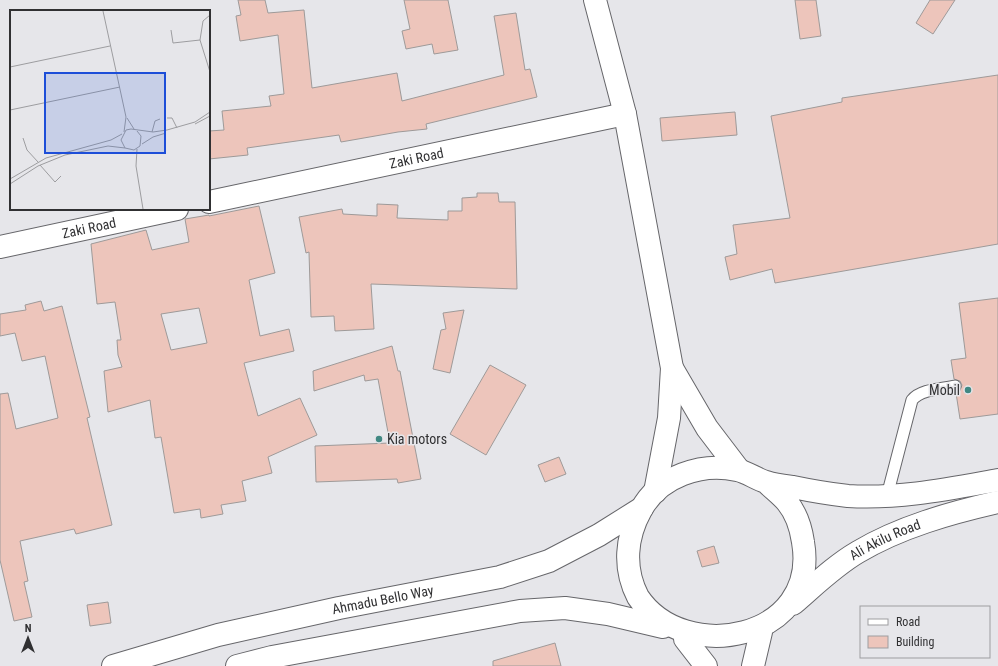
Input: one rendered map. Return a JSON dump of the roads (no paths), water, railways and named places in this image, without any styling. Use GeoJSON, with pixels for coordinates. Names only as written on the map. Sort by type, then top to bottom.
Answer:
{"type":"FeatureCollection","features":[{"type":"Feature","properties":{"kind":"main road"},"geometry":{"type":"LineString","coordinates":[[594,0],[625,114],[672,368],[669,418],[648,500],[630,532],[627,559],[632,585],[644,609],[664,627],[685,639],[711,644],[737,642],[761,632],[776,622],[788,609],[801,583],[806,555],[801,527],[787,502],[766,483],[739,470],[707,428],[672,368]]}},
{"type":"Feature","properties":{"kind":"main road","name":"Zaki Road"},"geometry":{"type":"LineString","coordinates":[[210,202],[625,114]]}},
{"type":"Feature","properties":{"kind":"main road","name":"Zaki Road"},"geometry":{"type":"LineString","coordinates":[[0,247],[172,210]]}},
{"type":"Feature","properties":{"kind":"main road","name":"Ahmadu Bello Way"},"geometry":{"type":"LineString","coordinates":[[113,666],[218,635],[339,608],[500,577],[549,561],[599,535],[648,500],[673,478],[694,470],[717,467],[739,470]]}},
{"type":"Feature","properties":{"kind":"main road"},"geometry":{"type":"LineString","coordinates":[[766,483],[848,496],[900,497],[998,480]]}},
{"type":"Feature","properties":{"kind":"main road","name":"Ali Akilu Road"},"geometry":{"type":"LineString","coordinates":[[788,609],[825,576],[857,552],[896,533],[963,510],[998,502]]}},
{"type":"Feature","properties":{"kind":"main road"},"geometry":{"type":"LineString","coordinates":[[237,666],[287,654],[520,611],[565,608],[608,614],[664,627]]}},
{"type":"Feature","properties":{"kind":"main road"},"geometry":{"type":"LineString","coordinates":[[753,666],[761,632]]}},
{"type":"Feature","properties":{"kind":"main road"},"geometry":{"type":"LineString","coordinates":[[685,639],[706,666]]}},
{"type":"Feature","properties":{"kind":"lane"},"geometry":{"type":"LineString","coordinates":[[888,496],[912,400],[916,395],[922,393],[955,386]]}},
{"type":"Feature","properties":{"kind":"place","name":"Mobil"},"geometry":{"type":"Point","coordinates":[968,390]}},
{"type":"Feature","properties":{"kind":"place","name":"Kia motors"},"geometry":{"type":"Point","coordinates":[379,439]}}]}
